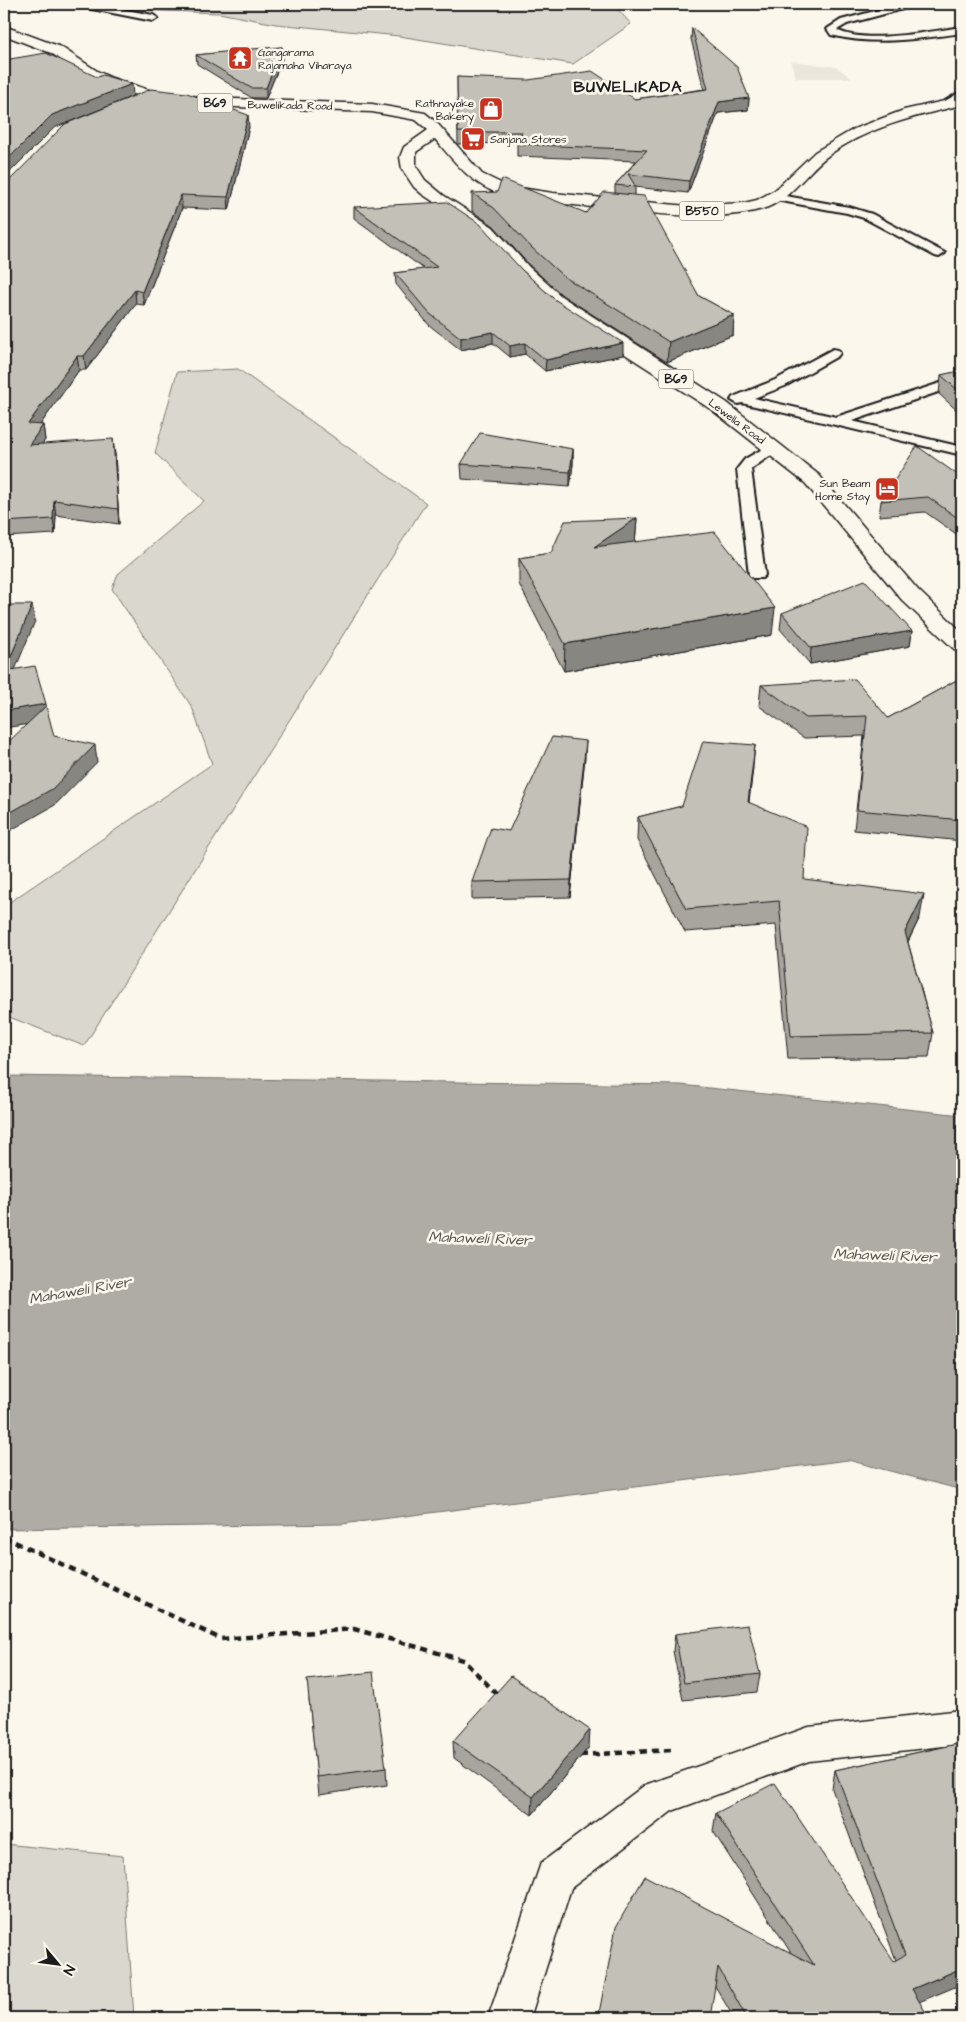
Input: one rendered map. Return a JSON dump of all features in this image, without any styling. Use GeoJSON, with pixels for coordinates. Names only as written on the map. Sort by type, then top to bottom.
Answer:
{"type":"FeatureCollection","features":[{"type":"Feature","properties":{"kind":"main road","name":"Buwelikada Road"},"geometry":{"type":"LineString","coordinates":[[4,30],[50,46],[106,82],[150,95],[201,102],[350,106],[388,109],[420,116],[426,120],[435,132]]}},
{"type":"Feature","properties":{"kind":"main road","name":"B550"},"geometry":{"type":"LineString","coordinates":[[435,132],[477,177],[490,185],[519,193],[687,211],[745,208],[763,203],[781,193],[820,155],[859,132],[909,113],[962,101]]}},
{"type":"Feature","properties":{"kind":"main road","name":"Lewella Road"},"geometry":{"type":"LineString","coordinates":[[435,132],[409,150],[408,166],[413,176],[438,198],[486,229],[553,299],[720,406],[812,479],[910,595],[962,644]]}},
{"type":"Feature","properties":{"kind":"main road"},"geometry":{"type":"LineString","coordinates":[[511,2018],[511,2012],[555,1876],[659,1798],[809,1744],[962,1727]]}},
{"type":"Feature","properties":{"kind":"lane"},"geometry":{"type":"LineString","coordinates":[[82,4],[153,18]]}},
{"type":"Feature","properties":{"kind":"lane"},"geometry":{"type":"LineString","coordinates":[[911,4],[844,22],[832,29],[834,34],[866,40],[962,30]]}},
{"type":"Feature","properties":{"kind":"lane"},"geometry":{"type":"LineString","coordinates":[[945,104],[962,94]]}},
{"type":"Feature","properties":{"kind":"lane"},"geometry":{"type":"LineString","coordinates":[[774,197],[849,210],[868,216],[939,253]]}},
{"type":"Feature","properties":{"kind":"lane"},"geometry":{"type":"LineString","coordinates":[[720,406],[780,383],[833,353]]}},
{"type":"Feature","properties":{"kind":"lane"},"geometry":{"type":"LineString","coordinates":[[835,422],[962,380]]}},
{"type":"Feature","properties":{"kind":"lane"},"geometry":{"type":"LineString","coordinates":[[741,399],[962,451]]}},
{"type":"Feature","properties":{"kind":"lane"},"geometry":{"type":"LineString","coordinates":[[757,575],[744,468],[773,447]]}},
{"type":"Feature","properties":{"kind":"path"},"geometry":{"type":"LineString","coordinates":[[4,1537],[221,1639],[354,1629],[463,1660],[504,1701]]}},
{"type":"Feature","properties":{"kind":"path"},"geometry":{"type":"LineString","coordinates":[[579,1755],[679,1750]]}},
{"type":"Feature","properties":{"kind":"shaded area"},"geometry":{"type":"Polygon","coordinates":[[[102,4],[613,4],[631,24],[573,64],[399,36],[276,24],[219,13],[136,10],[102,4]]]}},
{"type":"Feature","properties":{"kind":"shaded area"},"geometry":{"type":"Polygon","coordinates":[[[791,61],[837,67],[851,78],[796,78],[791,61]]]}},
{"type":"Feature","properties":{"kind":"shaded area"},"geometry":{"type":"Polygon","coordinates":[[[238,369],[426,503],[84,1046],[4,1015],[4,906],[212,764],[192,707],[112,589],[118,574],[204,501],[155,453],[177,372],[238,369]]]}},
{"type":"Feature","properties":{"kind":"shaded area"},"geometry":{"type":"Polygon","coordinates":[[[4,1844],[123,1856],[134,2018],[4,2018],[4,1844]]]}},
{"type":"Feature","properties":{"kind":"water","name":"Mahaweli River"},"geometry":{"type":"Polygon","coordinates":[[[4,1076],[681,1085],[962,1115],[962,1490],[848,1460],[342,1524],[4,1529],[4,1076]]]}},
{"type":"Feature","properties":{"kind":"building"},"geometry":{"type":"Polygon","coordinates":[[[692,28],[737,67],[749,98],[719,102],[689,181],[628,174],[636,187],[615,185],[647,150],[517,144],[522,132],[458,132],[457,77],[528,80],[592,71],[635,99],[708,89],[692,28]]]}},
{"type":"Feature","properties":{"kind":"building"},"geometry":{"type":"Polygon","coordinates":[[[282,47],[266,88],[251,88],[196,55],[251,49],[282,47]]]}},
{"type":"Feature","properties":{"kind":"building"},"geometry":{"type":"Polygon","coordinates":[[[46,53],[97,77],[103,75],[132,84],[52,115],[4,163],[4,60],[46,53]]]}},
{"type":"Feature","properties":{"kind":"building"},"geometry":{"type":"Polygon","coordinates":[[[151,89],[187,93],[248,115],[228,197],[181,195],[142,292],[135,290],[84,356],[77,356],[28,424],[43,425],[29,445],[113,439],[118,509],[54,500],[53,519],[4,522],[4,183],[9,181],[65,124],[151,89]]]}},
{"type":"Feature","properties":{"kind":"building"},"geometry":{"type":"Polygon","coordinates":[[[502,179],[586,213],[604,192],[644,196],[699,296],[734,315],[669,342],[563,276],[531,247],[494,208],[472,193],[497,192],[502,179]]]}},
{"type":"Feature","properties":{"kind":"building"},"geometry":{"type":"Polygon","coordinates":[[[447,202],[480,224],[522,270],[554,299],[623,343],[546,360],[525,343],[510,346],[493,332],[461,338],[429,313],[395,273],[437,267],[354,207],[447,202]]]}},
{"type":"Feature","properties":{"kind":"building"},"geometry":{"type":"Polygon","coordinates":[[[962,371],[962,394],[941,375],[962,371]]]}},
{"type":"Feature","properties":{"kind":"building"},"geometry":{"type":"Polygon","coordinates":[[[480,433],[573,449],[570,472],[461,464],[480,433]]]}},
{"type":"Feature","properties":{"kind":"building"},"geometry":{"type":"Polygon","coordinates":[[[917,446],[962,478],[962,521],[928,497],[881,501],[917,446]]]}},
{"type":"Feature","properties":{"kind":"building"},"geometry":{"type":"Polygon","coordinates":[[[637,518],[594,547],[715,532],[775,608],[565,644],[519,558],[551,553],[565,521],[637,518]]]}},
{"type":"Feature","properties":{"kind":"building"},"geometry":{"type":"Polygon","coordinates":[[[865,580],[912,631],[811,648],[782,613],[865,580]]]}},
{"type":"Feature","properties":{"kind":"building"},"geometry":{"type":"Polygon","coordinates":[[[4,605],[32,605],[5,671],[35,666],[46,704],[4,711],[4,605]]]}},
{"type":"Feature","properties":{"kind":"building"},"geometry":{"type":"Polygon","coordinates":[[[962,677],[962,820],[857,810],[867,716],[806,718],[761,685],[855,679],[888,718],[962,677]]]}},
{"type":"Feature","properties":{"kind":"building"},"geometry":{"type":"Polygon","coordinates":[[[46,706],[54,736],[95,745],[52,789],[4,816],[4,746],[46,706]]]}},
{"type":"Feature","properties":{"kind":"building"},"geometry":{"type":"Polygon","coordinates":[[[552,737],[586,741],[571,880],[472,882],[491,828],[509,831],[552,737]]]}},
{"type":"Feature","properties":{"kind":"building"},"geometry":{"type":"Polygon","coordinates":[[[703,741],[755,745],[748,802],[807,827],[804,879],[924,894],[905,932],[933,1033],[791,1036],[779,901],[686,909],[638,817],[682,806],[703,741]]]}},
{"type":"Feature","properties":{"kind":"building"},"geometry":{"type":"Polygon","coordinates":[[[748,1625],[760,1674],[684,1683],[675,1634],[748,1625]]]}},
{"type":"Feature","properties":{"kind":"building"},"geometry":{"type":"Polygon","coordinates":[[[373,1672],[386,1768],[317,1777],[307,1680],[373,1672]]]}},
{"type":"Feature","properties":{"kind":"building"},"geometry":{"type":"Polygon","coordinates":[[[511,1676],[590,1730],[533,1797],[453,1741],[511,1676]]]}},
{"type":"Feature","properties":{"kind":"building"},"geometry":{"type":"Polygon","coordinates":[[[962,1743],[962,1968],[912,1989],[929,2018],[747,2018],[718,1967],[710,2018],[598,2018],[616,1927],[645,1876],[814,1965],[716,1813],[775,1783],[894,1961],[905,1955],[835,1770],[962,1743]]]}},
{"type":"Feature","properties":{"kind":"place","name":"Gangarama Rajamaha Viharaya"},"geometry":{"type":"Point","coordinates":[240,58]}},
{"type":"Feature","properties":{"kind":"place","name":"Rathnayake Bakery"},"geometry":{"type":"Point","coordinates":[491,109]}},
{"type":"Feature","properties":{"kind":"place","name":"Sanjana Stores"},"geometry":{"type":"Point","coordinates":[473,139]}},
{"type":"Feature","properties":{"kind":"place","name":"Sun Beam Home Stay"},"geometry":{"type":"Point","coordinates":[887,489]}},
{"type":"Feature","properties":{"kind":"district","name":"BUWELIKADA"},"geometry":{"type":"Point","coordinates":[628,86]}}]}
